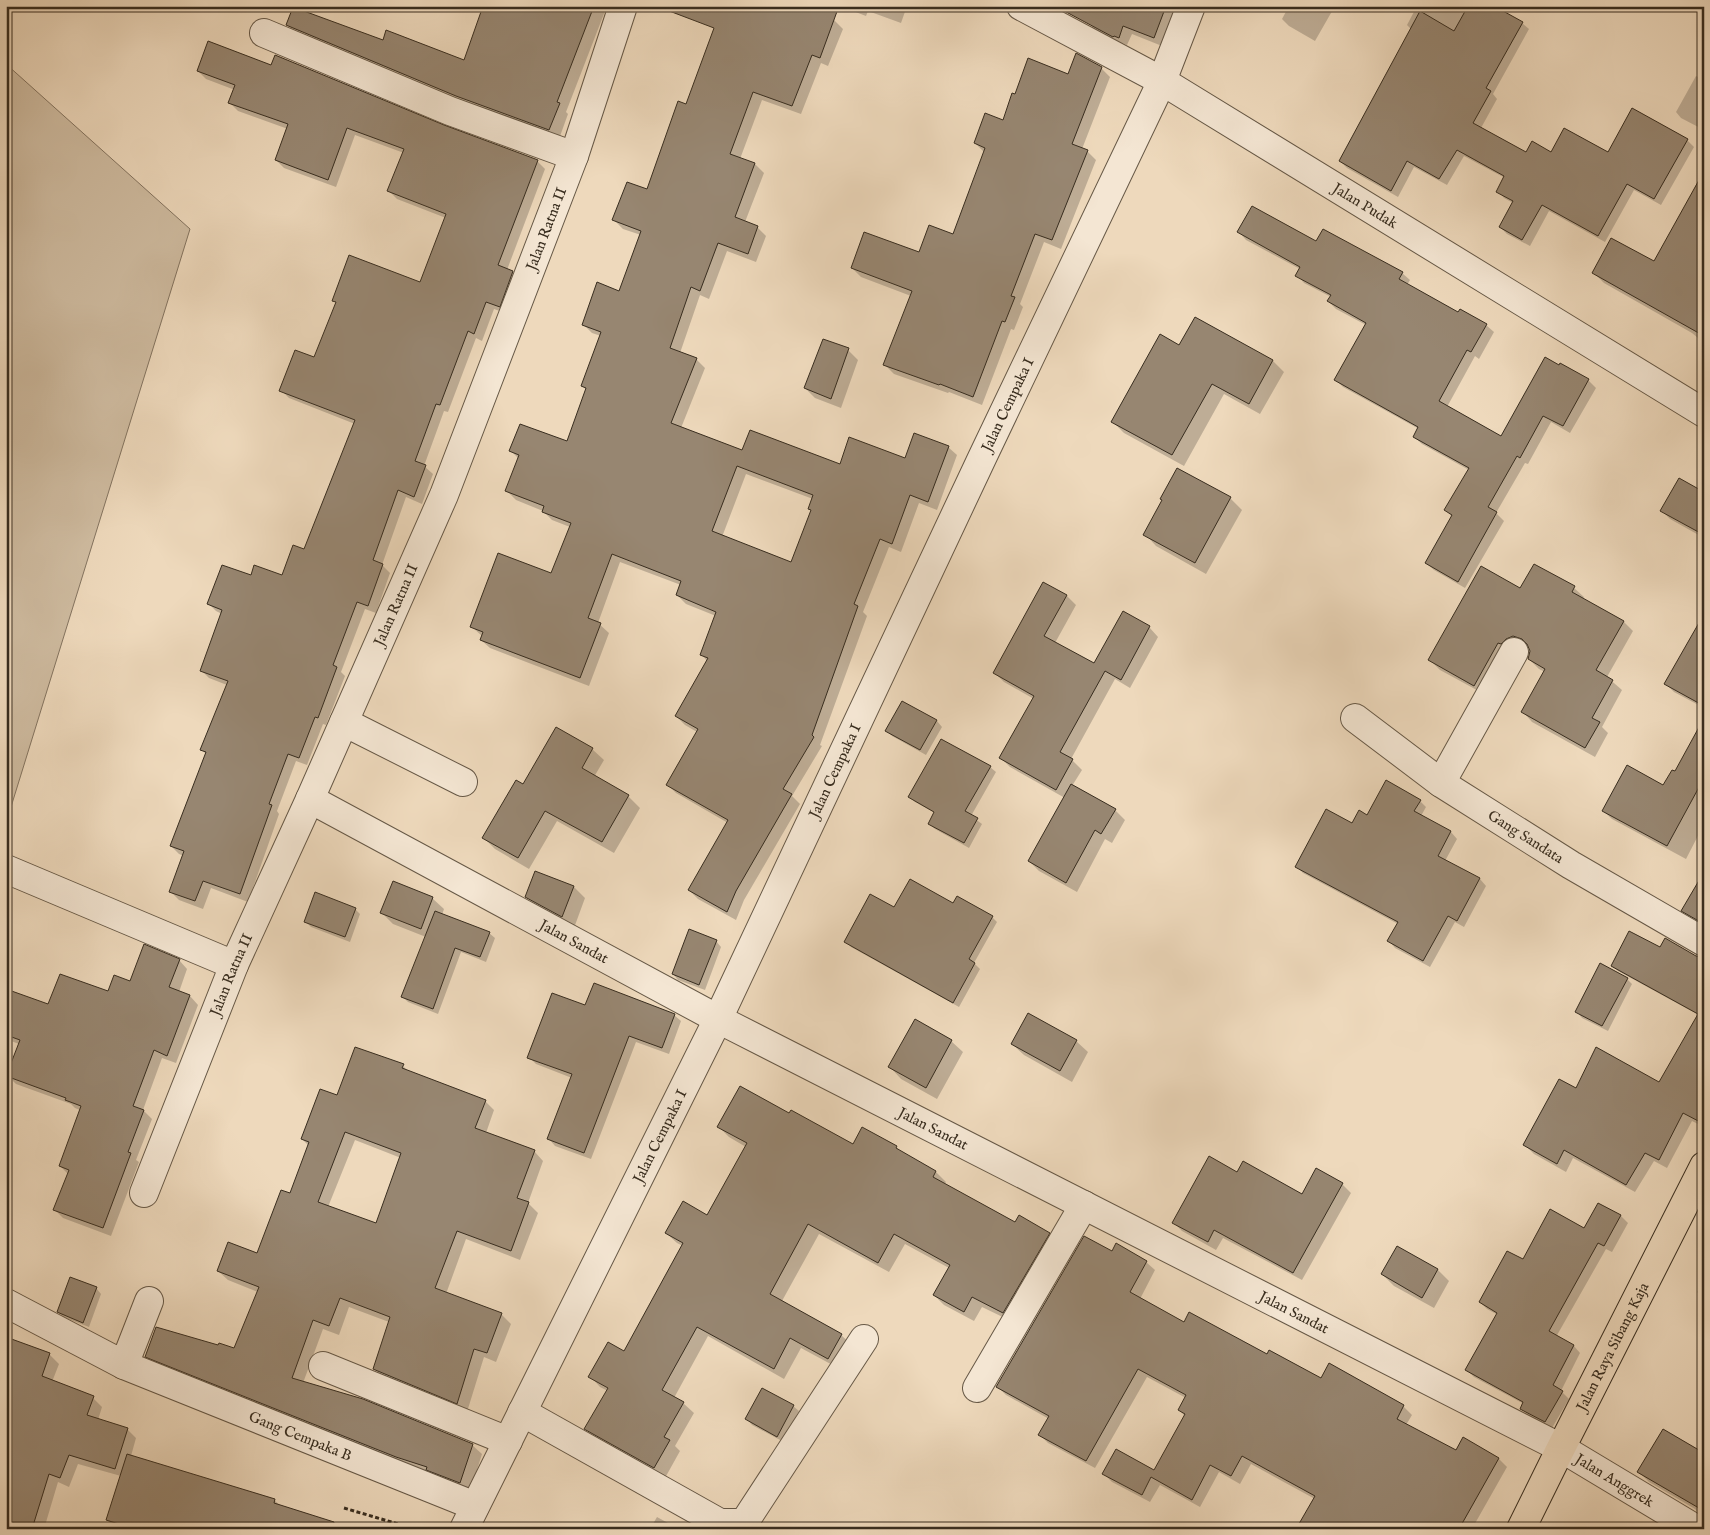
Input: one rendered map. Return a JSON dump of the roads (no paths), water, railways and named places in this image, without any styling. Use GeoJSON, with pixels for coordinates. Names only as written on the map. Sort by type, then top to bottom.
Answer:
{"type":"FeatureCollection","features":[{"type":"Feature","properties":{"kind":"main road","name":"Jalan Raya Sibang Kaja"},"geometry":{"type":"LineString","coordinates":[[1521,1529],[1704,1166]]}},
{"type":"Feature","properties":{"kind":"street","name":"Jalan Ratna II"},"geometry":{"type":"LineString","coordinates":[[144,1193],[234,965],[310,800],[444,495],[574,156],[623,6]]}},
{"type":"Feature","properties":{"kind":"street","name":"Jalan Pudak"},"geometry":{"type":"LineString","coordinates":[[1022,6],[1162,81],[1704,413]]}},
{"type":"Feature","properties":{"kind":"street","name":"Jalan Cempaka I"},"geometry":{"type":"LineString","coordinates":[[470,1517],[718,1019],[1162,81],[1191,6]]}},
{"type":"Feature","properties":{"kind":"street"},"geometry":{"type":"LineString","coordinates":[[264,33],[450,111],[574,156]]}},
{"type":"Feature","properties":{"kind":"street"},"geometry":{"type":"LineString","coordinates":[[1441,783],[1514,652]]}},
{"type":"Feature","properties":{"kind":"street","name":"Gang Sandata"},"geometry":{"type":"LineString","coordinates":[[1356,718],[1441,783],[1571,865],[1704,942]]}},
{"type":"Feature","properties":{"kind":"street"},"geometry":{"type":"LineString","coordinates":[[344,722],[462,782]]}},
{"type":"Feature","properties":{"kind":"street","name":"Jalan Sandat"},"geometry":{"type":"LineString","coordinates":[[310,800],[718,1019],[1561,1448]]}},
{"type":"Feature","properties":{"kind":"street"},"geometry":{"type":"LineString","coordinates":[[6,870],[234,965]]}},
{"type":"Feature","properties":{"kind":"street"},"geometry":{"type":"LineString","coordinates":[[977,1388],[1084,1205]]}},
{"type":"Feature","properties":{"kind":"street"},"geometry":{"type":"LineString","coordinates":[[124,1365],[149,1301]]}},
{"type":"Feature","properties":{"kind":"street","name":"Gang Cempaka B"},"geometry":{"type":"LineString","coordinates":[[6,1302],[124,1365],[470,1517]]}},
{"type":"Feature","properties":{"kind":"street"},"geometry":{"type":"LineString","coordinates":[[522,1412],[720,1523],[744,1523],[864,1339]]}},
{"type":"Feature","properties":{"kind":"street"},"geometry":{"type":"LineString","coordinates":[[323,1366],[508,1441]]}},
{"type":"Feature","properties":{"kind":"street","name":"Jalan Anggrek"},"geometry":{"type":"LineString","coordinates":[[1561,1448],[1696,1529]]}}]}
